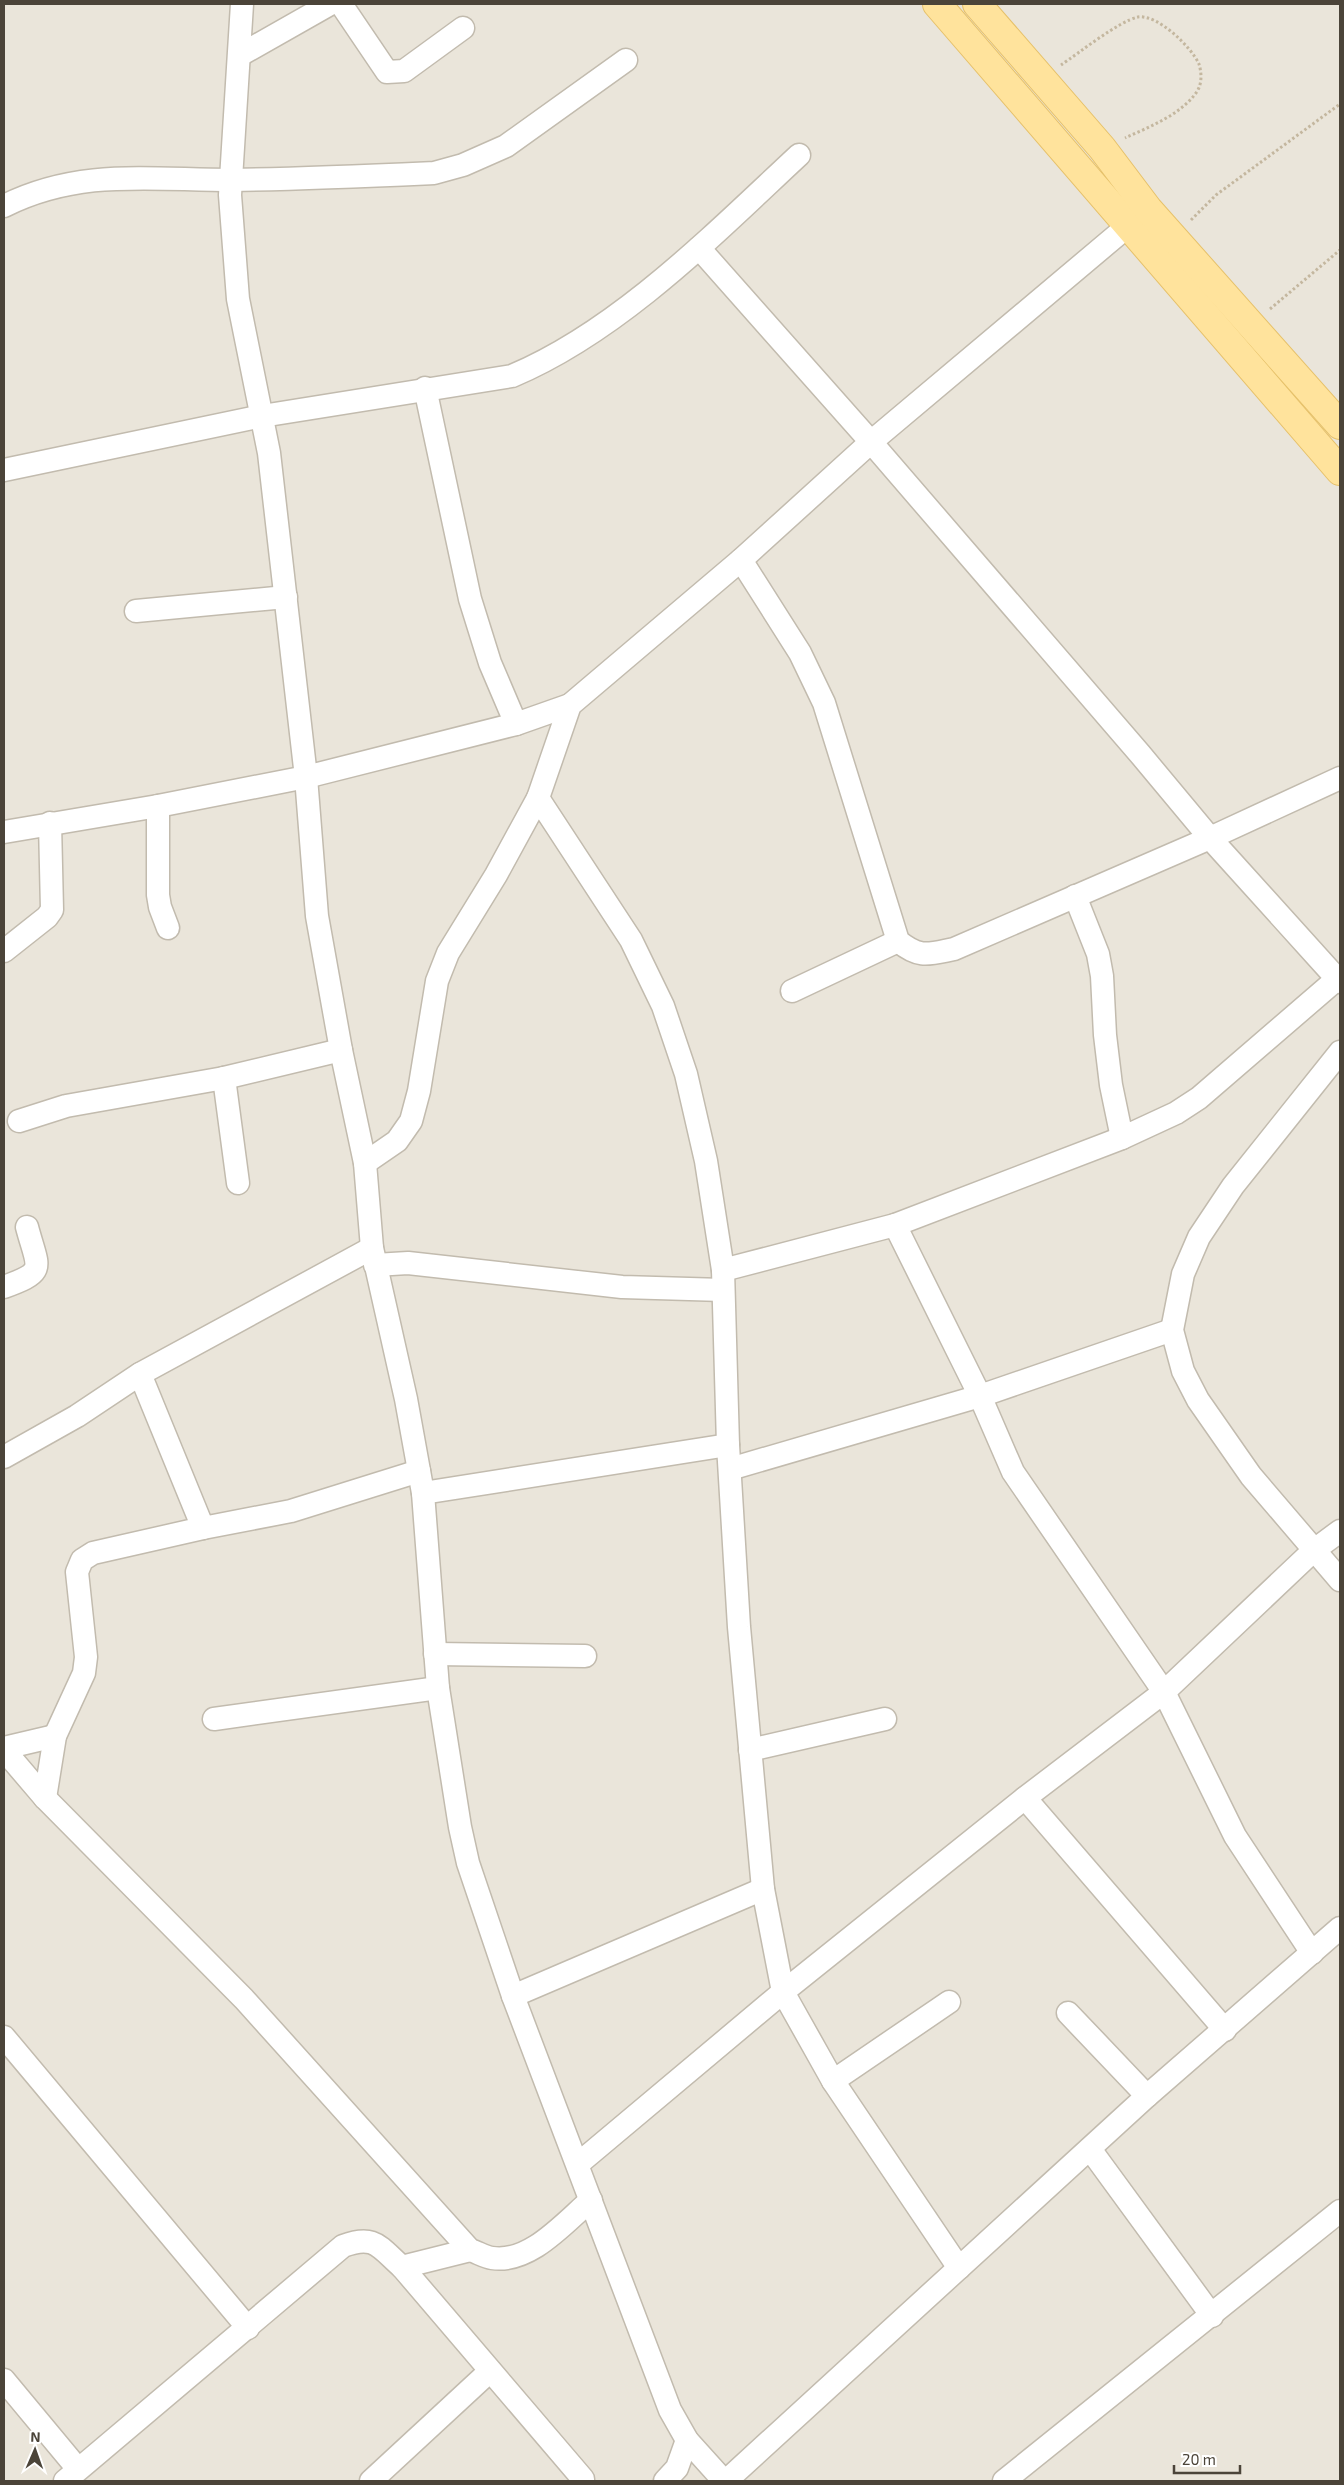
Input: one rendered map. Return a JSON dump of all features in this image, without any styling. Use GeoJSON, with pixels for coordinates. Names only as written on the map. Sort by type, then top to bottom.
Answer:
{"type":"FeatureCollection","features":[{"type":"Feature","properties":{"kind":"main road"},"geometry":{"type":"LineString","coordinates":[[937,4],[1129,225],[1157,261],[1231,342],[1340,471]]}},
{"type":"Feature","properties":{"kind":"main road"},"geometry":{"type":"LineString","coordinates":[[977,4],[1043,77],[1102,148],[1148,209],[1252,324],[1340,426]]}},
{"type":"Feature","properties":{"kind":"street"},"geometry":{"type":"LineString","coordinates":[[242,4],[231,180],[232,249],[238,299],[269,454],[306,777],[317,916],[364,1163],[373,1256],[406,1399],[423,1493],[438,1688],[460,1826],[468,1863],[513,1996],[670,2410],[687,2440],[725,2481],[1147,2096],[1340,1928]]}},
{"type":"Feature","properties":{"kind":"street"},"geometry":{"type":"LineString","coordinates":[[240,55],[330,4]]}},
{"type":"Feature","properties":{"kind":"street"},"geometry":{"type":"LineString","coordinates":[[341,4],[387,72],[404,71],[463,28]]}},
{"type":"Feature","properties":{"kind":"street"},"geometry":{"type":"LineString","coordinates":[[4,206],[29,194],[71,182],[121,177],[231,180],[434,173],[463,165],[506,146],[626,60]]}},
{"type":"Feature","properties":{"kind":"street"},"geometry":{"type":"LineString","coordinates":[[4,470],[262,416],[425,388],[512,376],[533,367],[616,316],[699,248],[799,155]]}},
{"type":"Feature","properties":{"kind":"street"},"geometry":{"type":"LineString","coordinates":[[4,832],[158,806],[306,777],[516,724],[570,705],[742,560],[871,442],[1129,225]]}},
{"type":"Feature","properties":{"kind":"street"},"geometry":{"type":"LineString","coordinates":[[4,1457],[77,1416],[140,1374],[373,1256],[622,1287],[723,1280],[895,1225],[1122,1138],[1176,1113],[1199,1098],[1339,980],[1210,838],[871,442],[699,248]]}},
{"type":"Feature","properties":{"kind":"street"},"geometry":{"type":"LineString","coordinates":[[425,388],[470,599],[490,663],[516,724]]}},
{"type":"Feature","properties":{"kind":"street"},"geometry":{"type":"LineString","coordinates":[[742,560],[800,653],[824,703],[898,941],[912,952],[929,954],[954,949],[1210,838],[1340,778]]}},
{"type":"Feature","properties":{"kind":"street"},"geometry":{"type":"LineString","coordinates":[[136,611],[286,597]]}},
{"type":"Feature","properties":{"kind":"street"},"geometry":{"type":"LineString","coordinates":[[364,1163],[397,1141],[411,1121],[420,1091],[437,981],[448,953],[496,875],[538,798],[570,705]]}},
{"type":"Feature","properties":{"kind":"street"},"geometry":{"type":"LineString","coordinates":[[538,798],[631,940],[662,1006],[686,1074],[706,1161],[723,1280],[728,1445],[739,1627],[750,1750],[763,1890],[783,1992],[833,2081],[959,2268]]}},
{"type":"Feature","properties":{"kind":"street"},"geometry":{"type":"LineString","coordinates":[[158,806],[158,895],[160,907],[168,928]]}},
{"type":"Feature","properties":{"kind":"street"},"geometry":{"type":"LineString","coordinates":[[4,951],[48,917],[52,910],[50,823]]}},
{"type":"Feature","properties":{"kind":"street"},"geometry":{"type":"LineString","coordinates":[[1075,896],[1100,961],[1111,1085],[1122,1138]]}},
{"type":"Feature","properties":{"kind":"street"},"geometry":{"type":"LineString","coordinates":[[792,991],[898,941]]}},
{"type":"Feature","properties":{"kind":"street"},"geometry":{"type":"LineString","coordinates":[[19,1121],[66,1106],[224,1078],[341,1050]]}},
{"type":"Feature","properties":{"kind":"street"},"geometry":{"type":"LineString","coordinates":[[1340,1052],[1233,1186],[1199,1237],[1183,1274],[1172,1330],[1183,1371],[1198,1400],[1251,1476],[1340,1580]]}},
{"type":"Feature","properties":{"kind":"street"},"geometry":{"type":"LineString","coordinates":[[224,1078],[238,1183]]}},
{"type":"Feature","properties":{"kind":"street"},"geometry":{"type":"LineString","coordinates":[[895,1225],[980,1396],[1013,1472],[1164,1692],[1235,1836],[1312,1953]]}},
{"type":"Feature","properties":{"kind":"street"},"geometry":{"type":"LineString","coordinates":[[4,1287],[30,1277],[35,1272],[37,1264],[27,1227]]}},
{"type":"Feature","properties":{"kind":"street"},"geometry":{"type":"LineString","coordinates":[[730,1469],[980,1396],[1172,1330]]}},
{"type":"Feature","properties":{"kind":"street"},"geometry":{"type":"LineString","coordinates":[[140,1374],[203,1528]]}},
{"type":"Feature","properties":{"kind":"street"},"geometry":{"type":"LineString","coordinates":[[423,1493],[728,1445]]}},
{"type":"Feature","properties":{"kind":"street"},"geometry":{"type":"LineString","coordinates":[[45,1798],[55,1736],[84,1673],[86,1657],[77,1572],[82,1560],[93,1553],[203,1528],[291,1511],[419,1471]]}},
{"type":"Feature","properties":{"kind":"street"},"geometry":{"type":"LineString","coordinates":[[578,2164],[783,1992],[1025,1798],[1164,1692],[1313,1550],[1340,1531]]}},
{"type":"Feature","properties":{"kind":"street"},"geometry":{"type":"LineString","coordinates":[[435,1654],[585,1656]]}},
{"type":"Feature","properties":{"kind":"street"},"geometry":{"type":"LineString","coordinates":[[214,1719],[438,1688]]}},
{"type":"Feature","properties":{"kind":"street"},"geometry":{"type":"LineString","coordinates":[[750,1750],[885,1720]]}},
{"type":"Feature","properties":{"kind":"street"},"geometry":{"type":"LineString","coordinates":[[55,1736],[4,1749],[45,1798],[244,1999],[470,2250],[492,2258],[508,2258],[525,2252],[540,2244],[591,2200]]}},
{"type":"Feature","properties":{"kind":"street"},"geometry":{"type":"LineString","coordinates":[[1025,1798],[1225,2030]]}},
{"type":"Feature","properties":{"kind":"street"},"geometry":{"type":"LineString","coordinates":[[513,1996],[763,1890]]}},
{"type":"Feature","properties":{"kind":"street"},"geometry":{"type":"LineString","coordinates":[[833,2081],[949,2002]]}},
{"type":"Feature","properties":{"kind":"street"},"geometry":{"type":"LineString","coordinates":[[1068,2013],[1147,2096]]}},
{"type":"Feature","properties":{"kind":"street"},"geometry":{"type":"LineString","coordinates":[[4,2037],[248,2328]]}},
{"type":"Feature","properties":{"kind":"street"},"geometry":{"type":"LineString","coordinates":[[1090,2149],[1212,2316]]}},
{"type":"Feature","properties":{"kind":"street"},"geometry":{"type":"LineString","coordinates":[[1004,2481],[1212,2316],[1340,2211]]}},
{"type":"Feature","properties":{"kind":"street"},"geometry":{"type":"LineString","coordinates":[[4,2380],[72,2475],[343,2246],[359,2240],[374,2242],[402,2267],[585,2481]]}},
{"type":"Feature","properties":{"kind":"street"},"geometry":{"type":"LineString","coordinates":[[402,2267],[470,2250]]}},
{"type":"Feature","properties":{"kind":"street"},"geometry":{"type":"LineString","coordinates":[[371,2481],[490,2371]]}},
{"type":"Feature","properties":{"kind":"street"},"geometry":{"type":"LineString","coordinates":[[665,2481],[677,2468],[687,2440]]}},
{"type":"Feature","properties":{"kind":"path"},"geometry":{"type":"LineString","coordinates":[[1043,77],[1125,22],[1140,17],[1158,21],[1173,32],[1198,63],[1202,80],[1196,93],[1157,124],[1102,148]]}},
{"type":"Feature","properties":{"kind":"path"},"geometry":{"type":"LineString","coordinates":[[1178,242],[1193,215],[1208,202],[1340,104]]}},
{"type":"Feature","properties":{"kind":"path"},"geometry":{"type":"LineString","coordinates":[[1252,324],[1340,250]]}},
{"type":"Feature","properties":{"kind":"shaded area"},"geometry":{"type":"Polygon","coordinates":[[[4,4],[1340,4],[1340,2481],[4,2481],[4,4]]]}}]}
